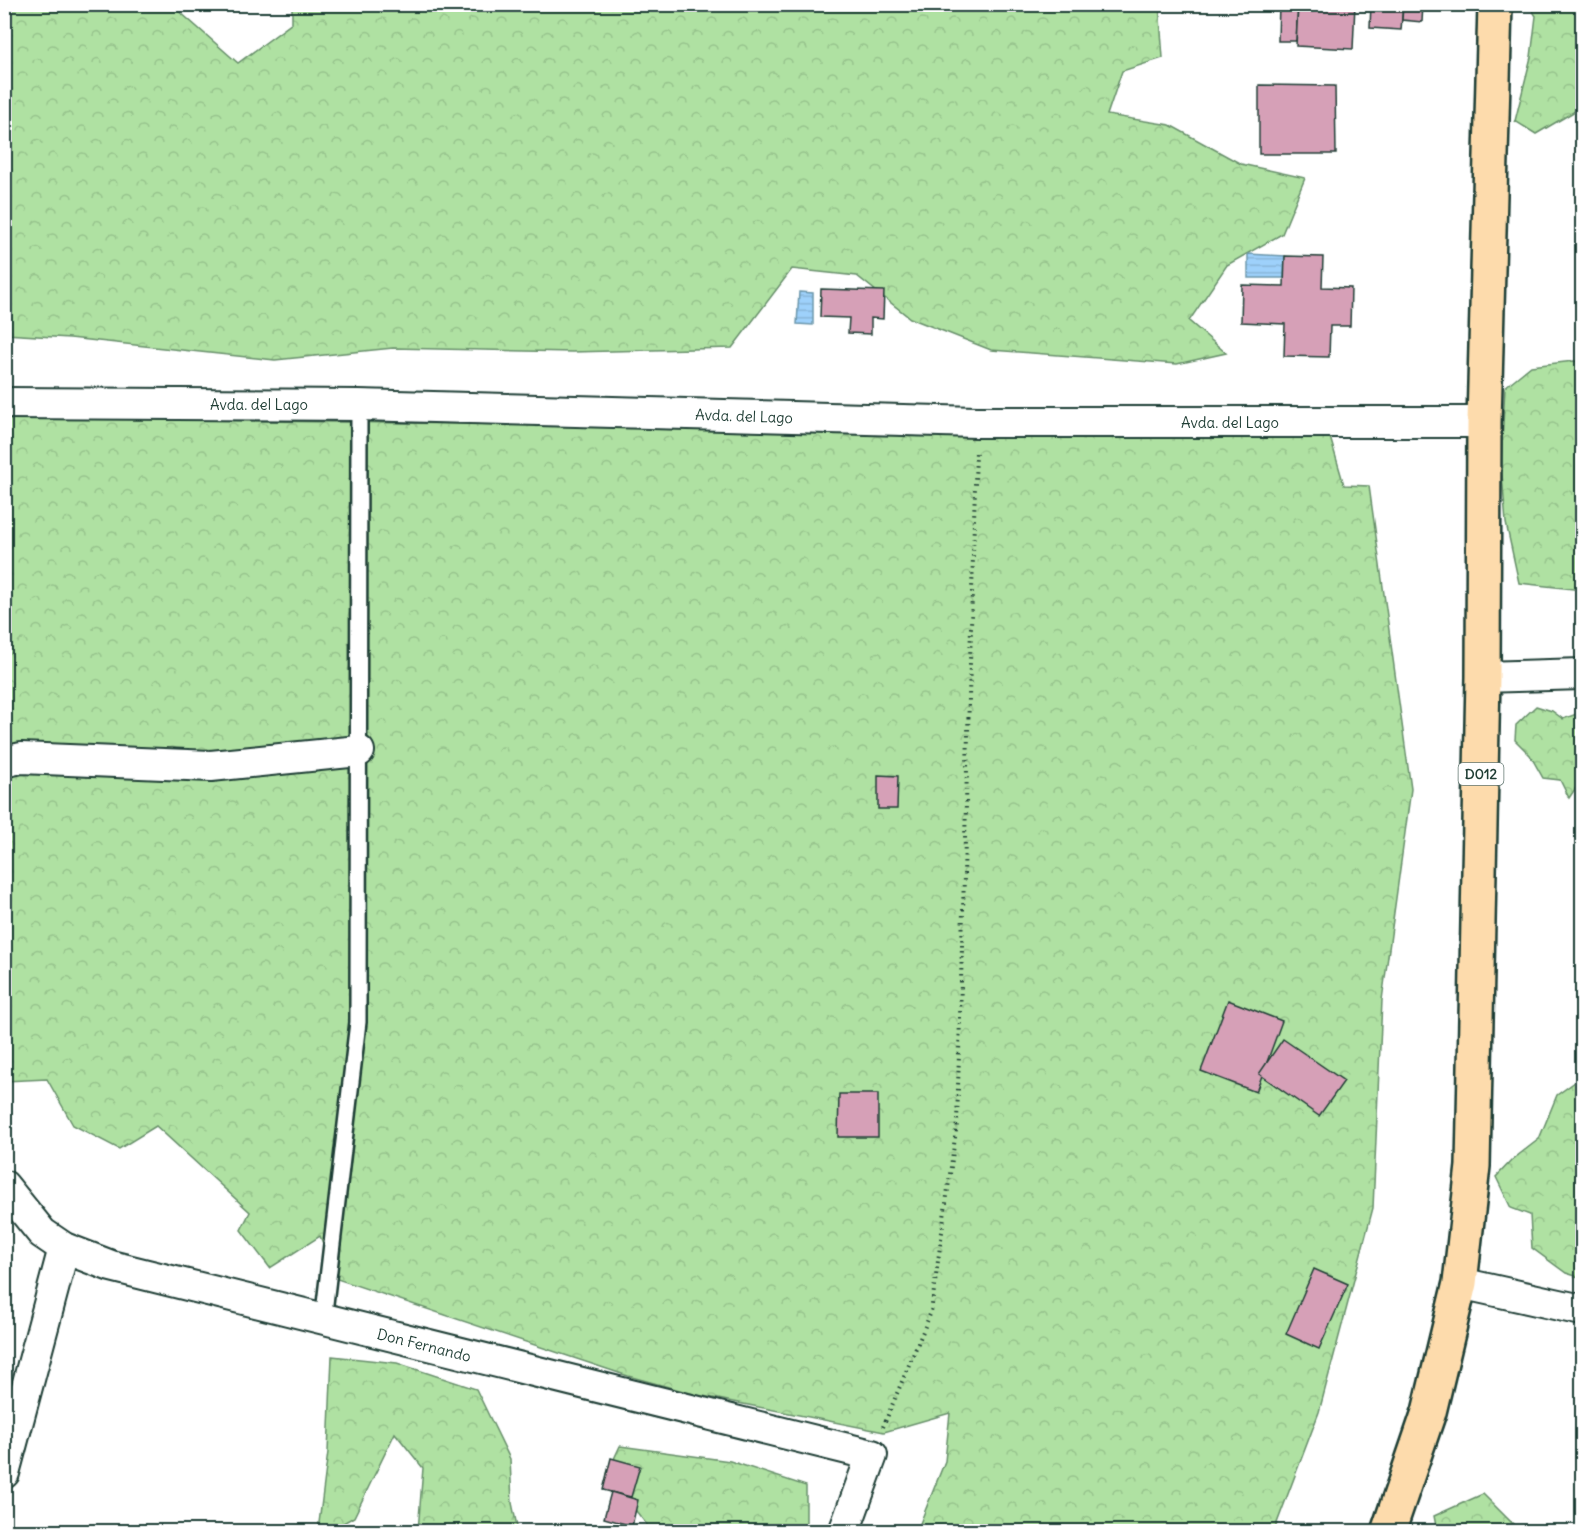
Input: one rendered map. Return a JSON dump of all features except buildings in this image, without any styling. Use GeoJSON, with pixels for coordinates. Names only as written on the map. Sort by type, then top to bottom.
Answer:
{"type":"FeatureCollection","features":[{"type":"Feature","properties":{"kind":"main road","name":"D012"},"geometry":{"type":"LineString","coordinates":[[1388,1532],[1429,1412],[1460,1283],[1473,1166],[1483,677],[1485,422],[1495,4]]}},
{"type":"Feature","properties":{"kind":"street","name":"Avda. del Lago"},"geometry":{"type":"LineString","coordinates":[[4,403],[359,405],[977,422],[1485,422]]}},
{"type":"Feature","properties":{"kind":"street"},"geometry":{"type":"LineString","coordinates":[[1483,677],[1582,674]]}},
{"type":"Feature","properties":{"kind":"street"},"geometry":{"type":"LineString","coordinates":[[4,762],[21,758],[211,766],[359,751]]}},
{"type":"Feature","properties":{"kind":"street","name":"Don Fernando"},"geometry":{"type":"LineString","coordinates":[[4,1186],[42,1233],[64,1248],[111,1266],[323,1321],[872,1455]]}},
{"type":"Feature","properties":{"kind":"street"},"geometry":{"type":"LineString","coordinates":[[4,1473],[64,1248]]}},
{"type":"Feature","properties":{"kind":"street"},"geometry":{"type":"LineString","coordinates":[[1460,1283],[1582,1310]]}},
{"type":"Feature","properties":{"kind":"street"},"geometry":{"type":"LineString","coordinates":[[844,1532],[872,1455]]}},
{"type":"Feature","properties":{"kind":"lane"},"geometry":{"type":"LineString","coordinates":[[323,1321],[358,1022],[359,405]]}},
{"type":"Feature","properties":{"kind":"path"},"geometry":{"type":"LineString","coordinates":[[872,1455],[931,1312],[957,1123],[977,422]]}},
{"type":"Feature","properties":{"kind":"green space"},"geometry":{"type":"Polygon","coordinates":[[[995,4],[997,11],[1064,8],[1073,4],[1159,5],[1163,58],[1122,71],[1107,115],[1170,125],[1241,164],[1305,178],[1282,234],[1227,265],[1189,321],[1226,353],[1177,364],[991,350],[910,318],[857,276],[792,269],[732,348],[572,352],[393,348],[275,360],[70,338],[5,334],[4,5],[172,5],[238,63],[292,23],[292,5],[995,4]]]}},
{"type":"Feature","properties":{"kind":"green space"},"geometry":{"type":"Polygon","coordinates":[[[1529,5],[1582,5],[1582,107],[1536,134],[1515,121],[1531,57],[1536,16],[1529,5]]]}},
{"type":"Feature","properties":{"kind":"green space"},"geometry":{"type":"Polygon","coordinates":[[[1582,362],[1582,590],[1519,583],[1506,523],[1501,462],[1505,387],[1531,366],[1582,362]]]}},
{"type":"Feature","properties":{"kind":"green space"},"geometry":{"type":"Polygon","coordinates":[[[5,417],[1330,437],[1344,485],[1369,486],[1411,789],[1382,1000],[1373,1208],[1319,1412],[1274,1531],[917,1531],[945,1461],[950,1413],[884,1432],[698,1395],[628,1376],[337,1279],[320,1236],[270,1268],[241,1230],[250,1212],[156,1126],[119,1149],[73,1125],[47,1079],[5,1081],[5,417]]]}},
{"type":"Feature","properties":{"kind":"green space"},"geometry":{"type":"Polygon","coordinates":[[[1536,706],[1552,711],[1563,719],[1582,712],[1582,779],[1569,798],[1560,780],[1543,778],[1530,755],[1515,740],[1516,725],[1536,706]]]}},
{"type":"Feature","properties":{"kind":"green space"},"geometry":{"type":"Polygon","coordinates":[[[1582,1077],[1582,1278],[1566,1273],[1532,1248],[1530,1215],[1511,1208],[1496,1177],[1512,1160],[1539,1139],[1557,1095],[1582,1077]]]}},
{"type":"Feature","properties":{"kind":"green space"},"geometry":{"type":"Polygon","coordinates":[[[332,1356],[397,1363],[476,1389],[510,1459],[512,1503],[518,1531],[418,1531],[423,1468],[395,1433],[354,1517],[329,1531],[318,1531],[328,1452],[332,1356]]]}},
{"type":"Feature","properties":{"kind":"green space"},"geometry":{"type":"Polygon","coordinates":[[[620,1446],[730,1461],[806,1486],[806,1531],[646,1531],[647,1525],[607,1474],[620,1446]]]}},
{"type":"Feature","properties":{"kind":"green space"},"geometry":{"type":"Polygon","coordinates":[[[1483,1494],[1514,1525],[1516,1531],[1437,1531],[1434,1516],[1483,1494]]]}},
{"type":"Feature","properties":{"kind":"water"},"geometry":{"type":"Polygon","coordinates":[[[1248,254],[1285,256],[1284,278],[1248,278],[1248,254]]]}},
{"type":"Feature","properties":{"kind":"water"},"geometry":{"type":"Polygon","coordinates":[[[799,292],[813,293],[813,325],[797,324],[799,292]]]}}]}
